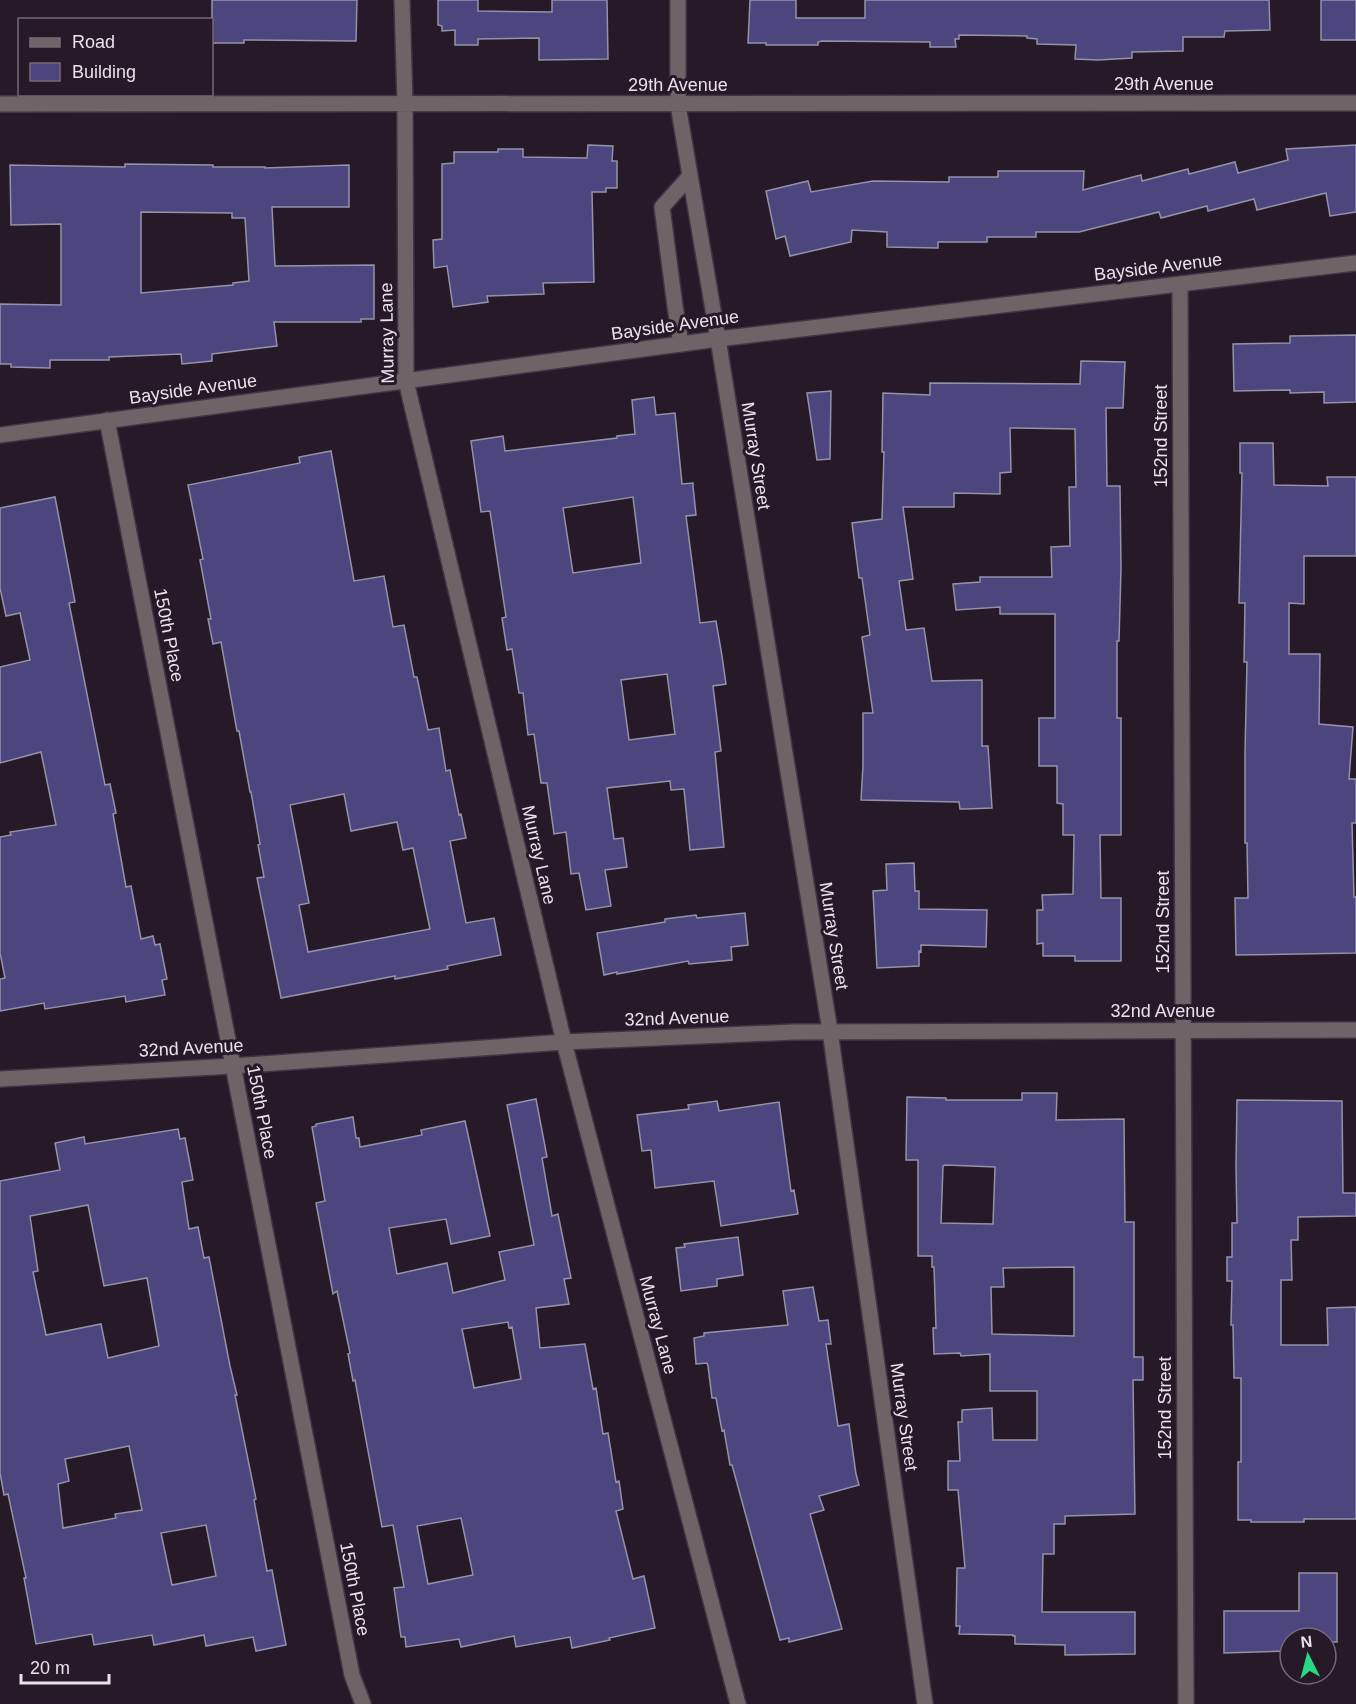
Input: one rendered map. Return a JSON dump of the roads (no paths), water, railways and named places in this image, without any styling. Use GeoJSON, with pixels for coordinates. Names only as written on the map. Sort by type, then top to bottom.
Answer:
{"type":"FeatureCollection","features":[{"type":"Feature","properties":{"kind":"street","name":"Murray Lane"},"geometry":{"type":"LineString","coordinates":[[402,0],[405,104],[406,381],[564,1042],[738,1704]]}},
{"type":"Feature","properties":{"kind":"street","name":"Murray Street"},"geometry":{"type":"LineString","coordinates":[[678,0],[678,105],[830,1031],[925,1704]]}},
{"type":"Feature","properties":{"kind":"street","name":"29th Avenue"},"geometry":{"type":"LineString","coordinates":[[0,104],[1356,103]]}},
{"type":"Feature","properties":{"kind":"street"},"geometry":{"type":"LineString","coordinates":[[681,344],[662,207],[690,176]]}},
{"type":"Feature","properties":{"kind":"street","name":"Bayside Avenue"},"geometry":{"type":"LineString","coordinates":[[0,435],[718,339],[1356,262]]}},
{"type":"Feature","properties":{"kind":"street","name":"152nd Street"},"geometry":{"type":"LineString","coordinates":[[1180,284],[1186,1704]]}},
{"type":"Feature","properties":{"kind":"street","name":"150th Place"},"geometry":{"type":"LineString","coordinates":[[108,420],[352,1675],[363,1704]]}},
{"type":"Feature","properties":{"kind":"street","name":"32nd Avenue"},"geometry":{"type":"LineString","coordinates":[[0,1079],[233,1066],[564,1042],[830,1031],[1356,1030]]}}]}
